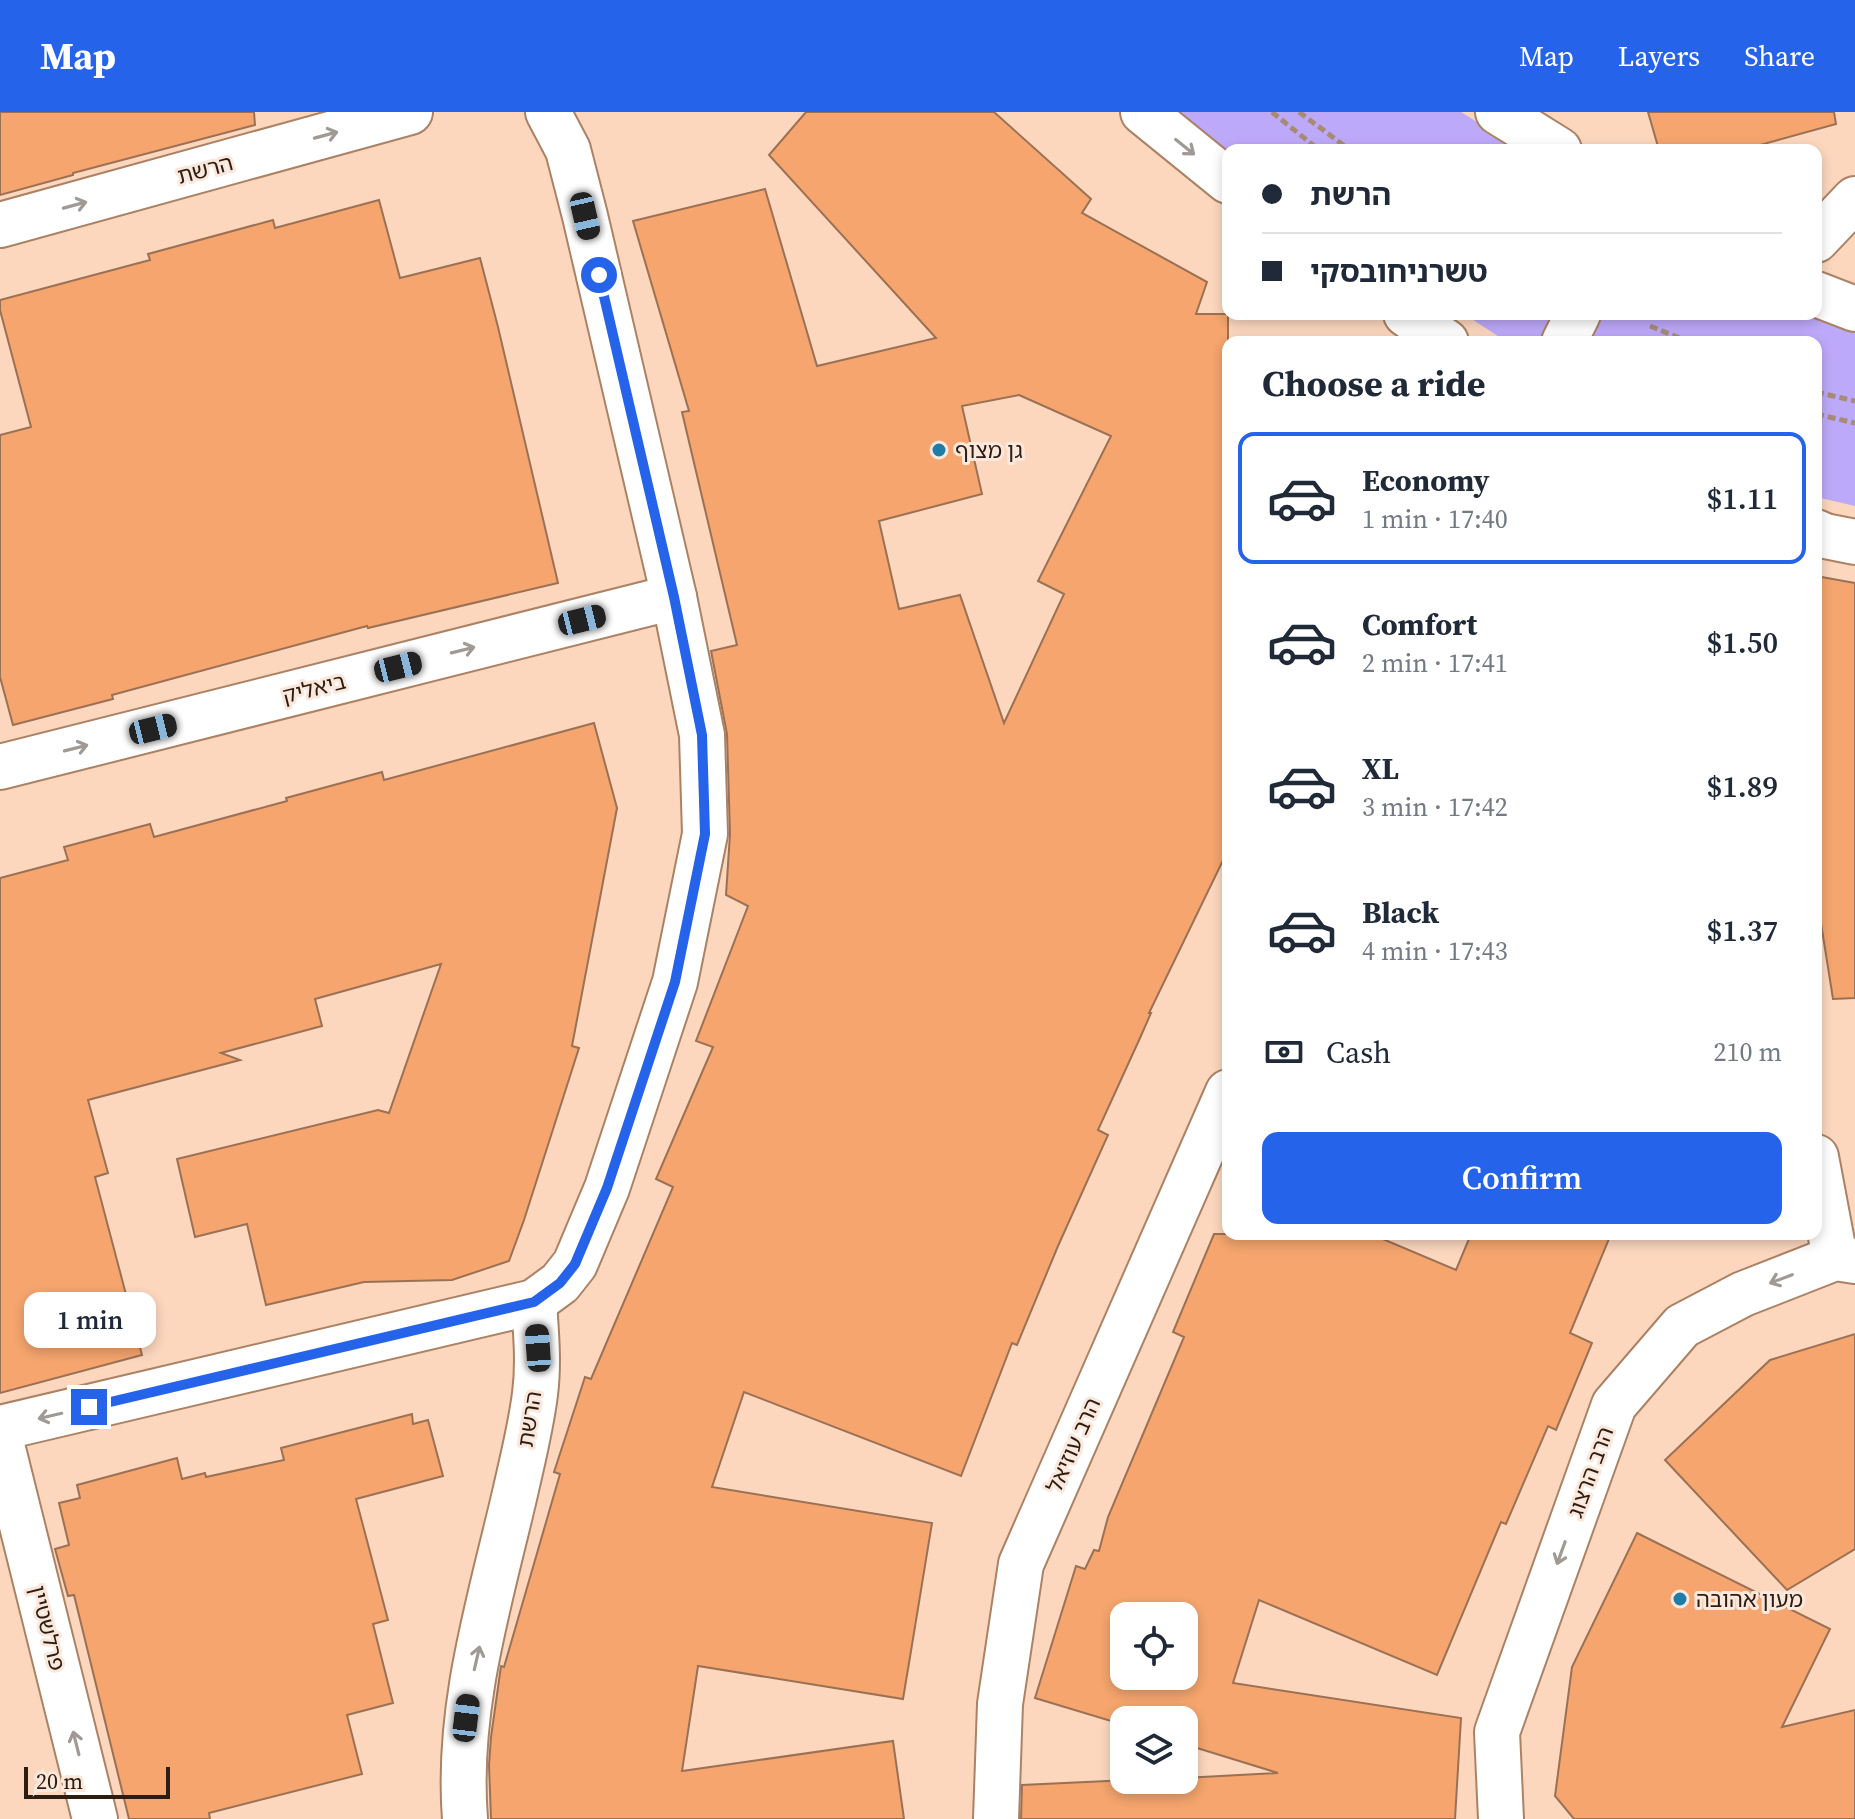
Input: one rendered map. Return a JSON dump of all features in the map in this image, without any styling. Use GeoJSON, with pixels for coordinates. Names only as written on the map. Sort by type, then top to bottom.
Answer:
{"type":"FeatureCollection","features":[{"type":"Feature","properties":{"kind":"street","name":"הרשת"},"geometry":{"type":"LineString","coordinates":[[0,225],[410,112]]}},
{"type":"Feature","properties":{"kind":"street"},"geometry":{"type":"LineString","coordinates":[[0,1428],[534,1302],[560,1283],[575,1264],[607,1188],[675,982],[705,834],[702,735],[674,597],[579,189],[568,150],[548,112]]}},
{"type":"Feature","properties":{"kind":"street"},"geometry":{"type":"LineString","coordinates":[[1143,112],[1222,176]]}},
{"type":"Feature","properties":{"kind":"street"},"geometry":{"type":"LineString","coordinates":[[1498,112],[1549,144]]}},
{"type":"Feature","properties":{"kind":"street"},"geometry":{"type":"LineString","coordinates":[[1822,234],[1855,199]]}},
{"type":"Feature","properties":{"kind":"street"},"geometry":{"type":"LineString","coordinates":[[1822,296],[1855,309]]}},
{"type":"Feature","properties":{"kind":"street"},"geometry":{"type":"LineString","coordinates":[[1415,320],[1437,336]]}},
{"type":"Feature","properties":{"kind":"street"},"geometry":{"type":"LineString","coordinates":[[1822,535],[1855,542]]}},
{"type":"Feature","properties":{"kind":"street","name":"ביאליק"},"geometry":{"type":"LineString","coordinates":[[0,767],[674,597]]}},
{"type":"Feature","properties":{"kind":"street","name":"הרב עוזיאל"},"geometry":{"type":"LineString","coordinates":[[996,1819],[1000,1704],[1021,1564],[1222,1106]]}},
{"type":"Feature","properties":{"kind":"street"},"geometry":{"type":"LineString","coordinates":[[1822,1178],[1845,1260]]}},
{"type":"Feature","properties":{"kind":"street","name":"הרב הרצוג"},"geometry":{"type":"LineString","coordinates":[[1501,1819],[1497,1732],[1614,1405],[1682,1326],[1743,1294],[1845,1260]]}},
{"type":"Feature","properties":{"kind":"street","name":"הרשת"},"geometry":{"type":"LineString","coordinates":[[465,1819],[463,1747],[470,1687],[535,1393],[538,1348],[534,1302]]}},
{"type":"Feature","properties":{"kind":"street","name":"פרלשטיין"},"geometry":{"type":"LineString","coordinates":[[0,1437],[95,1819]]}},
{"type":"Feature","properties":{"kind":"path"},"geometry":{"type":"LineString","coordinates":[[1272,112],[1312,144]]}},
{"type":"Feature","properties":{"kind":"path"},"geometry":{"type":"LineString","coordinates":[[1299,112],[1342,144]]}},
{"type":"Feature","properties":{"kind":"path"},"geometry":{"type":"LineString","coordinates":[[1650,326],[1674,336]]}},
{"type":"Feature","properties":{"kind":"path"},"geometry":{"type":"LineString","coordinates":[[1822,393],[1855,401]]}},
{"type":"Feature","properties":{"kind":"path"},"geometry":{"type":"LineString","coordinates":[[1822,415],[1855,423]]}},
{"type":"Feature","properties":{"kind":"shaded area"},"geometry":{"type":"Polygon","coordinates":[[[1180,112],[1461,112],[1512,144],[1222,144],[1222,148],[1180,112]]]}},
{"type":"Feature","properties":{"kind":"shaded area"},"geometry":{"type":"Polygon","coordinates":[[[1822,318],[1855,332],[1855,506],[1822,498],[1822,336],[1498,336],[1473,320],[1822,318]]]}},
{"type":"Feature","properties":{"kind":"building"},"geometry":{"type":"Polygon","coordinates":[[[0,112],[254,112],[255,125],[0,195],[0,112]]]}},
{"type":"Feature","properties":{"kind":"building"},"geometry":{"type":"Polygon","coordinates":[[[806,112],[994,112],[1091,199],[1082,213],[1207,282],[1196,314],[1222,314],[1222,320],[1228,320],[1228,336],[1222,336],[1222,862],[1149,1013],[1098,1130],[1108,1135],[1017,1345],[1012,1343],[961,1476],[744,1392],[712,1487],[932,1523],[903,1699],[698,1666],[682,1771],[893,1741],[904,1819],[491,1819],[489,1765],[501,1666],[504,1667],[560,1474],[554,1472],[585,1377],[591,1379],[673,1187],[656,1179],[713,1047],[696,1041],[748,906],[726,895],[730,834],[727,734],[711,651],[737,645],[682,412],[689,411],[633,221],[765,189],[817,366],[936,338],[769,155],[806,112]],[[1019,395],[962,406],[982,494],[879,521],[899,609],[960,595],[1004,723],[1064,594],[1038,581],[1111,436],[1019,395]]]}},
{"type":"Feature","properties":{"kind":"building"},"geometry":{"type":"Polygon","coordinates":[[[1648,112],[1834,112],[1836,124],[1764,144],[1657,144],[1648,112]]]}},
{"type":"Feature","properties":{"kind":"building"},"geometry":{"type":"Polygon","coordinates":[[[379,200],[400,278],[480,258],[558,583],[367,626],[13,725],[0,677],[0,435],[31,427],[0,300],[150,260],[148,254],[273,220],[275,228],[379,200]]]}},
{"type":"Feature","properties":{"kind":"building"},"geometry":{"type":"Polygon","coordinates":[[[1822,577],[1855,583],[1855,998],[1833,999],[1822,930],[1822,577]]]}},
{"type":"Feature","properties":{"kind":"building"},"geometry":{"type":"Polygon","coordinates":[[[594,723],[617,808],[572,1046],[579,1048],[509,1261],[452,1280],[364,1282],[266,1305],[247,1224],[195,1237],[177,1159],[378,1110],[389,1113],[441,964],[315,999],[322,1026],[221,1053],[240,1060],[88,1100],[108,1173],[95,1177],[142,1355],[0,1393],[0,878],[68,860],[64,847],[150,824],[154,837],[382,772],[384,780],[594,723]]]}},
{"type":"Feature","properties":{"kind":"building"},"geometry":{"type":"Polygon","coordinates":[[[1214,1234],[1222,1234],[1222,1240],[1385,1240],[1456,1270],[1468,1240],[1609,1240],[1570,1333],[1592,1343],[1556,1430],[1548,1426],[1506,1524],[1501,1522],[1437,1675],[1259,1600],[1233,1683],[1461,1718],[1455,1819],[1021,1819],[1022,1785],[1110,1781],[1110,1794],[1198,1794],[1198,1777],[1278,1773],[1198,1748],[1198,1706],[1110,1706],[1110,1721],[1035,1698],[1076,1566],[1085,1569],[1094,1550],[1099,1551],[1108,1517],[1184,1337],[1173,1332],[1214,1234]]]}},
{"type":"Feature","properties":{"kind":"building"},"geometry":{"type":"Polygon","coordinates":[[[1855,1334],[1855,1549],[1787,1590],[1665,1460],[1770,1360],[1855,1334]]]}},
{"type":"Feature","properties":{"kind":"building"},"geometry":{"type":"Polygon","coordinates":[[[412,1414],[413,1424],[428,1420],[443,1476],[356,1499],[388,1620],[373,1624],[393,1703],[347,1715],[362,1774],[209,1813],[210,1819],[129,1819],[74,1595],[68,1596],[55,1549],[69,1545],[59,1503],[80,1498],[77,1485],[177,1458],[182,1479],[205,1473],[206,1477],[284,1460],[281,1448],[412,1414]]]}},
{"type":"Feature","properties":{"kind":"building"},"geometry":{"type":"Polygon","coordinates":[[[1637,1533],[1830,1629],[1782,1727],[1855,1710],[1855,1819],[1574,1819],[1555,1796],[1572,1667],[1637,1533]]]}},
{"type":"Feature","properties":{"kind":"place","name":"גן מצוף"},"geometry":{"type":"Point","coordinates":[939,450]}},
{"type":"Feature","properties":{"kind":"place","name":"מעון אהובה"},"geometry":{"type":"Point","coordinates":[1680,1599]}},
{"type":"Feature","properties":{"kind":"route"},"geometry":{"type":"LineString","coordinates":[[89,1407],[534,1302],[560,1283],[575,1264],[607,1188],[675,982],[705,834],[702,735],[674,597],[599,275]]}}]}
